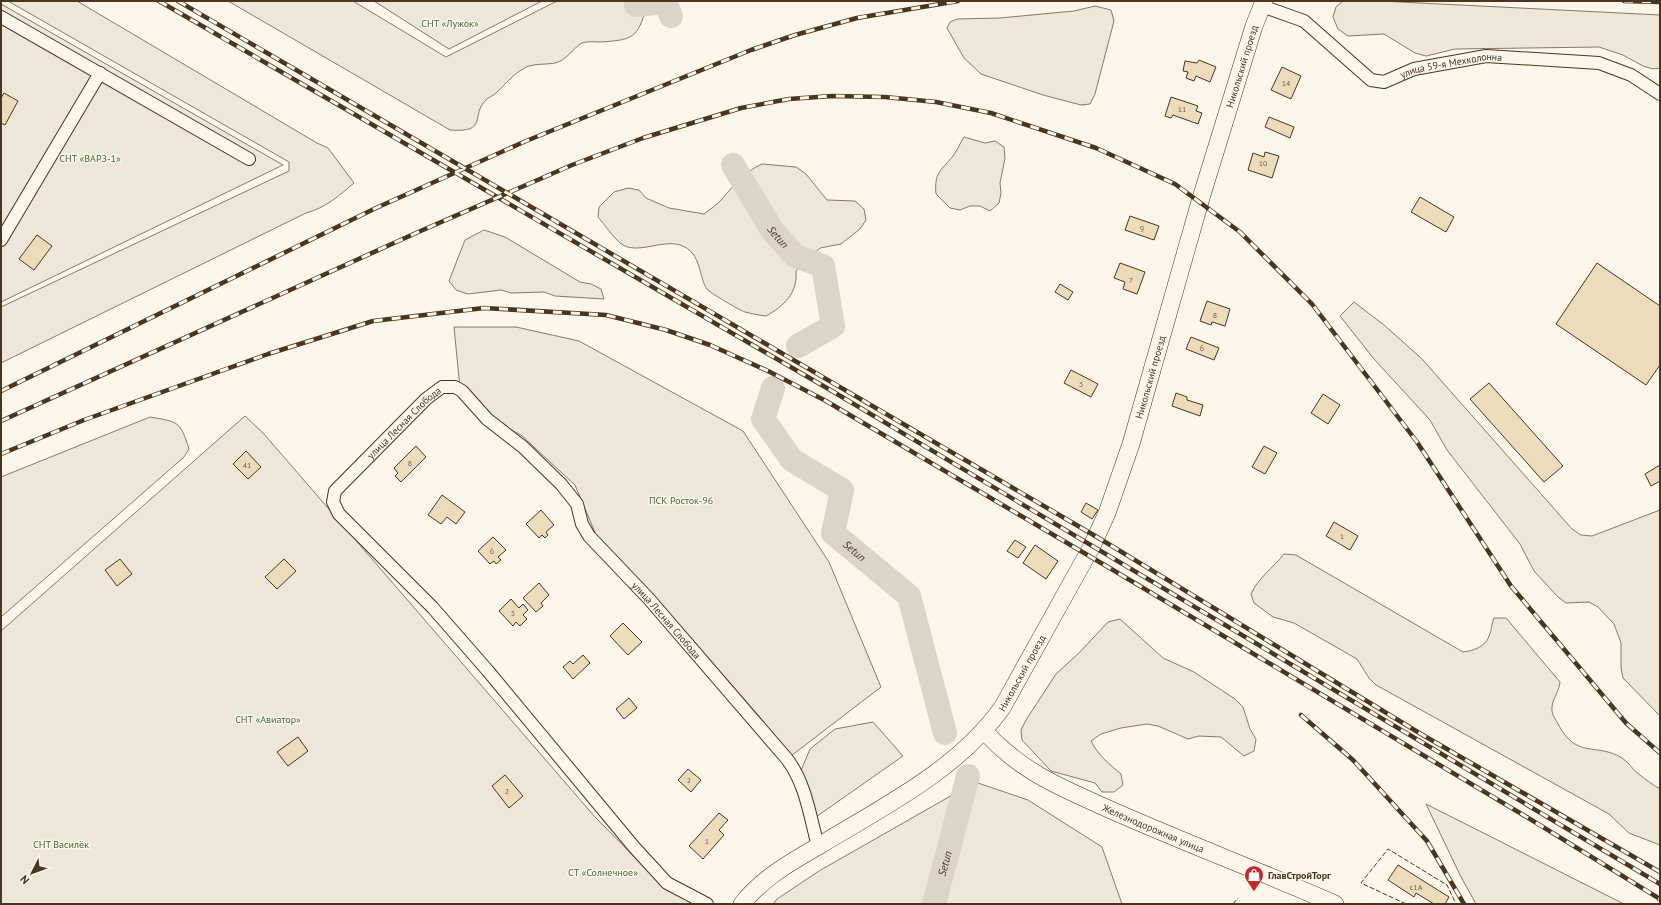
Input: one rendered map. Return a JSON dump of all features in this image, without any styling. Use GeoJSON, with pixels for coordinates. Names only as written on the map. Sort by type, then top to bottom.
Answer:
{"type":"FeatureCollection","features":[{"type":"Feature","properties":{"kind":"main road","name":"Никольский проезд"},"geometry":{"type":"LineString","coordinates":[[742,904],[772,874],[935,774],[984,732],[1002,708],[1090,551],[1107,513],[1131,444],[1201,198],[1263,3]]}},
{"type":"Feature","properties":{"kind":"main road","name":"Железнодорожная улица"},"geometry":{"type":"LineString","coordinates":[[984,732],[1015,761],[1045,780],[1176,839],[1335,904]]}},
{"type":"Feature","properties":{"kind":"street","name":"улица 59-я Мехколонна"},"geometry":{"type":"LineString","coordinates":[[1263,3],[1304,21],[1371,80],[1384,82],[1414,69],[1486,56],[1599,63],[1631,75],[1660,94]]}},
{"type":"Feature","properties":{"kind":"street"},"geometry":{"type":"LineString","coordinates":[[1,17],[249,159]]}},
{"type":"Feature","properties":{"kind":"street"},"geometry":{"type":"LineString","coordinates":[[1,240],[100,74]]}},
{"type":"Feature","properties":{"kind":"street","name":"улица Лесная Слобода"},"geometry":{"type":"LineString","coordinates":[[707,904],[667,883],[634,847],[488,671],[433,608],[339,514],[333,502],[335,490],[420,405],[442,387],[455,387],[462,391],[487,419],[523,447],[561,484],[577,504],[582,524],[589,536],[649,599],[787,759],[795,770],[802,788],[818,846]]}},
{"type":"Feature","properties":{"kind":"green space"},"geometry":{"type":"Polygon","coordinates":[[[8,1],[77,1],[317,143],[328,148],[354,183],[326,205],[306,213],[1,363],[1,307],[289,171],[289,162],[8,1]]]}},
{"type":"Feature","properties":{"kind":"green space"},"geometry":{"type":"Polygon","coordinates":[[[228,1],[353,1],[446,57],[557,1],[649,1],[642,21],[635,34],[622,40],[584,42],[559,62],[526,67],[515,74],[495,94],[486,100],[481,106],[477,122],[474,126],[470,129],[450,130],[228,1]]]}},
{"type":"Feature","properties":{"kind":"green space","name":"СНТ «Лужок»"},"geometry":{"type":"Polygon","coordinates":[[[374,1],[542,1],[449,49],[374,1]]]}},
{"type":"Feature","properties":{"kind":"green space"},"geometry":{"type":"Polygon","coordinates":[[[1343,1],[1380,1],[1660,15],[1660,68],[1653,69],[1643,66],[1623,55],[1599,47],[1455,49],[1426,56],[1415,53],[1384,34],[1348,36],[1338,29],[1333,17],[1336,7],[1343,1]]]}},
{"type":"Feature","properties":{"kind":"green space","name":"СНТ «ВАРЗ-1»"},"geometry":{"type":"Polygon","coordinates":[[[1,4],[283,165],[1,302],[1,4]]]}},
{"type":"Feature","properties":{"kind":"green space"},"geometry":{"type":"Polygon","coordinates":[[[1095,6],[1111,10],[1114,21],[1095,94],[1090,104],[1081,105],[1043,95],[981,74],[964,58],[947,28],[950,22],[957,19],[1000,18],[1074,11],[1095,6]]]}},
{"type":"Feature","properties":{"kind":"green space"},"geometry":{"type":"Polygon","coordinates":[[[964,137],[985,143],[995,141],[1004,147],[1005,158],[1000,183],[1001,193],[999,203],[990,211],[980,206],[970,206],[960,210],[950,208],[936,194],[937,176],[954,154],[964,137]]]}},
{"type":"Feature","properties":{"kind":"green space"},"geometry":{"type":"Polygon","coordinates":[[[762,164],[796,167],[806,174],[827,200],[855,201],[864,209],[866,220],[860,229],[841,244],[820,248],[796,271],[795,286],[788,298],[779,308],[766,316],[742,311],[708,290],[693,254],[687,249],[680,245],[673,244],[641,248],[626,247],[611,234],[598,217],[599,207],[614,192],[628,188],[639,190],[646,198],[669,208],[704,214],[716,205],[745,175],[762,164]]]}},
{"type":"Feature","properties":{"kind":"green space"},"geometry":{"type":"Polygon","coordinates":[[[484,230],[505,237],[580,282],[591,284],[601,289],[604,299],[555,296],[544,292],[511,293],[501,290],[468,294],[456,290],[449,281],[465,240],[484,230]]]}},
{"type":"Feature","properties":{"kind":"green space"},"geometry":{"type":"Polygon","coordinates":[[[1354,302],[1384,325],[1422,359],[1572,529],[1581,535],[1592,536],[1660,510],[1660,716],[1623,678],[1621,668],[1621,643],[1614,624],[1598,607],[1589,602],[1566,603],[1558,597],[1534,571],[1520,544],[1447,450],[1430,420],[1374,359],[1340,316],[1354,302]]]}},
{"type":"Feature","properties":{"kind":"green space","name":"ПСК Росток-96"},"geometry":{"type":"Polygon","coordinates":[[[454,327],[516,327],[579,341],[743,431],[829,562],[881,687],[787,759],[599,542],[575,485],[521,435],[497,423],[460,388],[454,327]]]}},
{"type":"Feature","properties":{"kind":"green space","name":"СНТ «Авиатор»"},"geometry":{"type":"Polygon","coordinates":[[[245,416],[264,434],[595,817],[662,885],[703,904],[1,904],[1,631],[245,416]]]}},
{"type":"Feature","properties":{"kind":"green space"},"geometry":{"type":"Polygon","coordinates":[[[150,417],[167,420],[177,424],[183,433],[189,449],[184,457],[1,617],[1,477],[150,417]]]}},
{"type":"Feature","properties":{"kind":"green space"},"geometry":{"type":"Polygon","coordinates":[[[1284,554],[1296,555],[1463,652],[1470,651],[1482,646],[1485,643],[1490,634],[1494,618],[1506,618],[1560,682],[1552,706],[1552,712],[1565,735],[1572,742],[1580,746],[1613,753],[1622,758],[1638,773],[1660,789],[1660,845],[1629,833],[1609,814],[1376,685],[1369,678],[1357,659],[1294,623],[1273,617],[1254,603],[1251,594],[1254,588],[1284,554]]]}},
{"type":"Feature","properties":{"kind":"green space"},"geometry":{"type":"Polygon","coordinates":[[[1120,619],[1163,658],[1194,672],[1235,699],[1243,707],[1250,729],[1256,739],[1254,751],[1244,756],[1221,737],[1199,736],[1188,739],[1158,726],[1147,724],[1121,728],[1101,734],[1091,741],[1100,755],[1121,774],[1123,785],[1114,792],[1102,792],[1095,783],[1051,771],[1022,740],[1021,730],[1056,674],[1079,653],[1108,622],[1120,619]]]}},
{"type":"Feature","properties":{"kind":"green space"},"geometry":{"type":"Polygon","coordinates":[[[873,722],[903,756],[813,819],[800,773],[810,749],[835,729],[873,722]]]}},
{"type":"Feature","properties":{"kind":"green space"},"geometry":{"type":"Polygon","coordinates":[[[975,782],[1028,800],[1102,847],[1122,904],[773,904],[777,899],[819,871],[975,782]]]}},
{"type":"Feature","properties":{"kind":"green space"},"geometry":{"type":"Polygon","coordinates":[[[1426,804],[1624,904],[1476,904],[1461,877],[1426,804]]]}},
{"type":"Feature","properties":{"kind":"building"},"geometry":{"type":"Polygon","coordinates":[[[1199,60],[1216,67],[1210,82],[1196,76],[1194,81],[1186,78],[1188,72],[1183,71],[1185,61],[1197,63],[1199,60]]]}},
{"type":"Feature","properties":{"kind":"building"},"geometry":{"type":"Polygon","coordinates":[[[1282,67],[1301,76],[1291,99],[1271,90],[1282,67]]]}},
{"type":"Feature","properties":{"kind":"building"},"geometry":{"type":"Polygon","coordinates":[[[4,93],[18,101],[5,125],[1,123],[1,98],[4,93]]]}},
{"type":"Feature","properties":{"kind":"building"},"geometry":{"type":"Polygon","coordinates":[[[1171,97],[1198,106],[1196,111],[1202,113],[1198,124],[1173,115],[1171,118],[1165,116],[1171,97]]]}},
{"type":"Feature","properties":{"kind":"building"},"geometry":{"type":"Polygon","coordinates":[[[1269,117],[1294,127],[1290,138],[1265,127],[1269,117]]]}},
{"type":"Feature","properties":{"kind":"building"},"geometry":{"type":"Polygon","coordinates":[[[1265,152],[1279,156],[1272,178],[1248,170],[1253,153],[1264,157],[1265,152]]]}},
{"type":"Feature","properties":{"kind":"building"},"geometry":{"type":"Polygon","coordinates":[[[1420,197],[1454,217],[1446,232],[1411,212],[1420,197]]]}},
{"type":"Feature","properties":{"kind":"building"},"geometry":{"type":"Polygon","coordinates":[[[1130,216],[1159,226],[1154,240],[1125,230],[1130,216]]]}},
{"type":"Feature","properties":{"kind":"building"},"geometry":{"type":"Polygon","coordinates":[[[37,235],[52,246],[34,270],[19,259],[37,235]]]}},
{"type":"Feature","properties":{"kind":"building"},"geometry":{"type":"Polygon","coordinates":[[[1120,263],[1145,272],[1137,294],[1123,289],[1125,282],[1114,278],[1120,263]]]}},
{"type":"Feature","properties":{"kind":"building"},"geometry":{"type":"Polygon","coordinates":[[[1597,263],[1660,306],[1660,365],[1646,385],[1556,324],[1597,263]]]}},
{"type":"Feature","properties":{"kind":"building"},"geometry":{"type":"Polygon","coordinates":[[[1060,284],[1073,292],[1068,300],[1055,292],[1060,284]]]}},
{"type":"Feature","properties":{"kind":"building"},"geometry":{"type":"Polygon","coordinates":[[[1207,301],[1230,309],[1225,326],[1212,322],[1211,325],[1200,321],[1207,301]]]}},
{"type":"Feature","properties":{"kind":"building"},"geometry":{"type":"Polygon","coordinates":[[[1191,337],[1219,348],[1214,360],[1186,349],[1191,337]]]}},
{"type":"Feature","properties":{"kind":"building"},"geometry":{"type":"Polygon","coordinates":[[[1071,370],[1098,384],[1091,397],[1064,383],[1071,370]]]}},
{"type":"Feature","properties":{"kind":"building"},"geometry":{"type":"Polygon","coordinates":[[[1489,383],[1563,466],[1544,482],[1470,399],[1489,383]]]}},
{"type":"Feature","properties":{"kind":"building"},"geometry":{"type":"Polygon","coordinates":[[[1176,393],[1187,397],[1187,400],[1203,405],[1200,416],[1172,406],[1176,393]]]}},
{"type":"Feature","properties":{"kind":"building"},"geometry":{"type":"Polygon","coordinates":[[[1323,394],[1340,405],[1328,424],[1311,413],[1323,394]]]}},
{"type":"Feature","properties":{"kind":"building"},"geometry":{"type":"Polygon","coordinates":[[[416,446],[426,457],[401,482],[395,476],[398,473],[394,468],[416,446]]]}},
{"type":"Feature","properties":{"kind":"building"},"geometry":{"type":"Polygon","coordinates":[[[1264,446],[1277,453],[1265,474],[1252,467],[1264,446]]]}},
{"type":"Feature","properties":{"kind":"building"},"geometry":{"type":"Polygon","coordinates":[[[246,451],[261,467],[248,479],[233,464],[246,451]]]}},
{"type":"Feature","properties":{"kind":"building"},"geometry":{"type":"Polygon","coordinates":[[[1660,465],[1660,481],[1651,486],[1645,474],[1660,465]]]}},
{"type":"Feature","properties":{"kind":"building"},"geometry":{"type":"Polygon","coordinates":[[[442,495],[465,512],[456,524],[447,517],[441,524],[428,515],[442,495]]]}},
{"type":"Feature","properties":{"kind":"building"},"geometry":{"type":"Polygon","coordinates":[[[1086,503],[1098,510],[1092,519],[1081,512],[1086,503]]]}},
{"type":"Feature","properties":{"kind":"building"},"geometry":{"type":"Polygon","coordinates":[[[541,510],[554,525],[546,532],[548,535],[545,538],[542,535],[539,538],[526,524],[541,510]]]}},
{"type":"Feature","properties":{"kind":"building"},"geometry":{"type":"Polygon","coordinates":[[[1334,522],[1358,536],[1350,550],[1326,536],[1334,522]]]}},
{"type":"Feature","properties":{"kind":"building"},"geometry":{"type":"Polygon","coordinates":[[[493,537],[506,550],[498,557],[501,560],[496,564],[494,561],[490,564],[478,551],[493,537]]]}},
{"type":"Feature","properties":{"kind":"building"},"geometry":{"type":"Polygon","coordinates":[[[1015,540],[1026,547],[1018,558],[1007,551],[1015,540]]]}},
{"type":"Feature","properties":{"kind":"building"},"geometry":{"type":"Polygon","coordinates":[[[1035,545],[1058,561],[1046,579],[1023,563],[1035,545]]]}},
{"type":"Feature","properties":{"kind":"building"},"geometry":{"type":"Polygon","coordinates":[[[120,559],[132,574],[117,586],[105,570],[120,559]]]}},
{"type":"Feature","properties":{"kind":"building"},"geometry":{"type":"Polygon","coordinates":[[[284,559],[296,571],[277,589],[265,577],[284,559]]]}},
{"type":"Feature","properties":{"kind":"building"},"geometry":{"type":"Polygon","coordinates":[[[539,583],[549,595],[541,603],[543,606],[536,612],[523,598],[539,583]]]}},
{"type":"Feature","properties":{"kind":"building"},"geometry":{"type":"Polygon","coordinates":[[[511,599],[519,608],[523,604],[528,610],[523,615],[527,619],[520,626],[516,622],[513,626],[499,611],[511,599]]]}},
{"type":"Feature","properties":{"kind":"building"},"geometry":{"type":"Polygon","coordinates":[[[623,623],[642,642],[628,655],[610,636],[623,623]]]}},
{"type":"Feature","properties":{"kind":"building"},"geometry":{"type":"Polygon","coordinates":[[[583,655],[590,663],[573,679],[563,667],[570,661],[573,664],[583,655]]]}},
{"type":"Feature","properties":{"kind":"building"},"geometry":{"type":"Polygon","coordinates":[[[629,698],[637,708],[624,719],[616,709],[629,698]]]}},
{"type":"Feature","properties":{"kind":"building"},"geometry":{"type":"Polygon","coordinates":[[[298,737],[308,751],[288,766],[277,752],[298,737]]]}},
{"type":"Feature","properties":{"kind":"building"},"geometry":{"type":"Polygon","coordinates":[[[688,769],[701,780],[691,792],[678,780],[688,769]]]}},
{"type":"Feature","properties":{"kind":"building"},"geometry":{"type":"Polygon","coordinates":[[[505,775],[523,796],[509,808],[492,786],[505,775]]]}},
{"type":"Feature","properties":{"kind":"building"},"geometry":{"type":"Polygon","coordinates":[[[719,813],[728,820],[719,830],[724,835],[703,859],[689,846],[719,813]]]}},
{"type":"Feature","properties":{"kind":"building"},"geometry":{"type":"Polygon","coordinates":[[[1398,865],[1449,897],[1445,904],[1434,904],[1416,893],[1414,897],[1388,880],[1398,865]]]}},
{"type":"Feature","properties":{"kind":"waterway","name":"Setun"},"geometry":{"type":"LineString","coordinates":[[637,1],[636,5],[665,2],[671,16]]}},
{"type":"Feature","properties":{"kind":"waterway","name":"Setun"},"geometry":{"type":"LineString","coordinates":[[733,165],[772,230],[795,256],[823,266],[833,326],[798,346]]}},
{"type":"Feature","properties":{"kind":"waterway","name":"Setun"},"geometry":{"type":"LineString","coordinates":[[773,388],[763,419],[792,460],[842,490],[833,533],[909,596],[945,733]]}},
{"type":"Feature","properties":{"kind":"waterway","name":"Setun"},"geometry":{"type":"LineString","coordinates":[[934,904],[968,776]]}},
{"type":"Feature","properties":{"kind":"railway"},"geometry":{"type":"LineString","coordinates":[[159,1],[832,391],[1660,884]]}},
{"type":"Feature","properties":{"kind":"railway"},"geometry":{"type":"LineString","coordinates":[[178,1],[1097,537],[1421,734],[1660,872]]}},
{"type":"Feature","properties":{"kind":"railway"},"geometry":{"type":"LineString","coordinates":[[1,391],[376,208],[526,141],[751,50],[795,35],[857,18],[958,1]]}},
{"type":"Feature","properties":{"kind":"railway"},"geometry":{"type":"LineString","coordinates":[[1624,1],[1660,2]]}},
{"type":"Feature","properties":{"kind":"railway"},"geometry":{"type":"LineString","coordinates":[[1,421],[416,233],[572,165],[643,138],[741,108],[789,99],[832,96],[885,97],[936,102],[991,113],[1096,148],[1175,184],[1240,232],[1312,304],[1417,442],[1511,586],[1626,723],[1660,753]]}},
{"type":"Feature","properties":{"kind":"railway"},"geometry":{"type":"LineString","coordinates":[[1,454],[84,420],[268,354],[373,321],[484,308],[606,315],[666,330],[710,345],[768,371],[826,401],[1525,816],[1660,899]]}},
{"type":"Feature","properties":{"kind":"railway"},"geometry":{"type":"LineString","coordinates":[[1301,715],[1353,760],[1427,841],[1464,904]]}},
{"type":"Feature","properties":{"kind":"fence"},"geometry":{"type":"LineString","coordinates":[[1406,904],[1361,883],[1388,849],[1447,885],[1456,904]]}},
{"type":"Feature","properties":{"kind":"fence"},"geometry":{"type":"LineString","coordinates":[[1233,904],[1238,898]]}},
{"type":"Feature","properties":{"kind":"place","name":"ГлавСтройТорг"},"geometry":{"type":"Point","coordinates":[1254,892]}},
{"type":"Feature","properties":{"kind":"park label","name":"СНТ Василёк"},"geometry":{"type":"Point","coordinates":[61,844]}},
{"type":"Feature","properties":{"kind":"park label","name":"СТ «Солнечное»"},"geometry":{"type":"Point","coordinates":[603,872]}}]}
